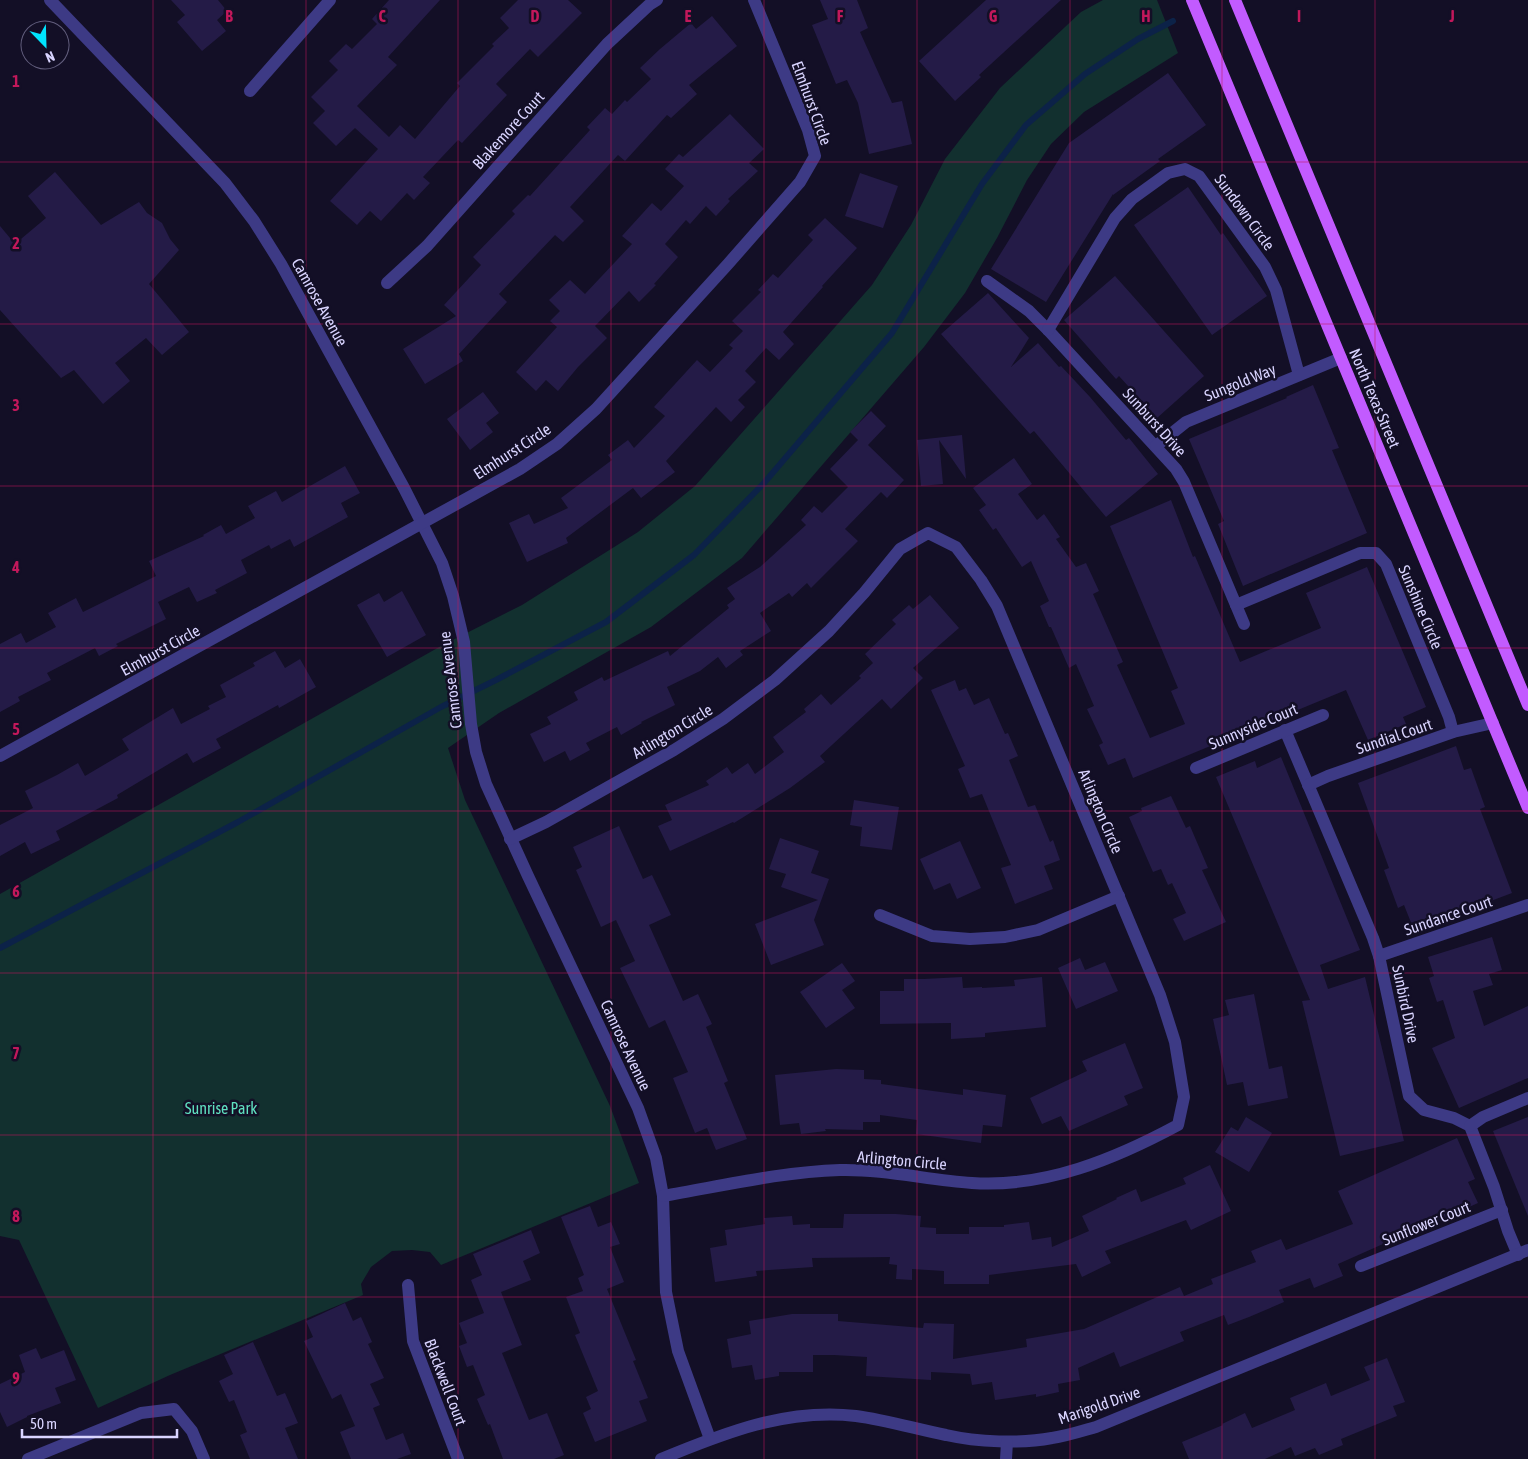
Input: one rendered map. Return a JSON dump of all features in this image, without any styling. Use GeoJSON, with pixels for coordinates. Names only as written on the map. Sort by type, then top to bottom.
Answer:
{"type":"FeatureCollection","features":[{"type":"Feature","properties":{"kind":"main road","name":"North Texas Street"},"geometry":{"type":"LineString","coordinates":[[1192,0],[1528,808]]}},
{"type":"Feature","properties":{"kind":"main road","name":"North Texas Street"},"geometry":{"type":"LineString","coordinates":[[1235,0],[1528,705]]}},
{"type":"Feature","properties":{"kind":"street","name":"Camrose Avenue"},"geometry":{"type":"LineString","coordinates":[[50,0],[225,183],[254,221],[281,264],[442,563],[453,596],[464,642],[471,724],[476,752],[486,784],[510,839],[638,1108],[656,1158],[663,1196],[666,1292],[678,1351],[710,1439]]}},
{"type":"Feature","properties":{"kind":"street"},"geometry":{"type":"LineString","coordinates":[[250,91],[330,0]]}},
{"type":"Feature","properties":{"kind":"street","name":"Blakemore Court"},"geometry":{"type":"LineString","coordinates":[[386,283],[427,246],[607,44],[649,5],[657,0]]}},
{"type":"Feature","properties":{"kind":"street","name":"Elmhurst Circle"},"geometry":{"type":"LineString","coordinates":[[0,756],[520,469],[557,444],[596,409],[800,182],[815,156],[808,130],[754,0]]}},
{"type":"Feature","properties":{"kind":"street","name":"Sundown Circle"},"geometry":{"type":"LineString","coordinates":[[1048,330],[1115,218],[1132,199],[1168,173],[1185,169],[1199,176],[1265,268],[1276,290],[1299,375]]}},
{"type":"Feature","properties":{"kind":"street","name":"Sunburst Drive"},"geometry":{"type":"LineString","coordinates":[[987,281],[1029,311],[1176,469],[1184,482],[1244,624]]}},
{"type":"Feature","properties":{"kind":"street","name":"Sungold Way"},"geometry":{"type":"LineString","coordinates":[[1156,446],[1186,422],[1341,358]]}},
{"type":"Feature","properties":{"kind":"street","name":"Arlington Circle"},"geometry":{"type":"LineString","coordinates":[[510,839],[546,822],[674,750],[723,719],[775,680],[829,630],[864,593],[900,549],[928,533],[956,547],[981,580],[997,606],[1160,995],[1175,1042],[1184,1097],[1178,1125],[1152,1139],[1074,1171],[1027,1181],[973,1183],[904,1174],[841,1170],[781,1175],[663,1196]]}},
{"type":"Feature","properties":{"kind":"street","name":"Sunshine Circle"},"geometry":{"type":"LineString","coordinates":[[1236,605],[1360,553],[1376,553],[1386,564],[1449,717],[1453,732]]}},
{"type":"Feature","properties":{"kind":"street","name":"Sunnyside Court"},"geometry":{"type":"LineString","coordinates":[[1196,768],[1323,715]]}},
{"type":"Feature","properties":{"kind":"street","name":"Sundial Court"},"geometry":{"type":"LineString","coordinates":[[1308,785],[1328,776],[1453,732],[1493,723]]}},
{"type":"Feature","properties":{"kind":"street","name":"Sunbird Drive"},"geometry":{"type":"LineString","coordinates":[[1285,730],[1373,938],[1379,956],[1409,1096],[1424,1110],[1454,1118],[1470,1126]]}},
{"type":"Feature","properties":{"kind":"street"},"geometry":{"type":"LineString","coordinates":[[880,915],[932,936],[970,939],[1005,937],[1038,930],[1119,896]]}},
{"type":"Feature","properties":{"kind":"street","name":"Sundance Court"},"geometry":{"type":"LineString","coordinates":[[1379,956],[1528,905]]}},
{"type":"Feature","properties":{"kind":"street"},"geometry":{"type":"LineString","coordinates":[[1523,1252],[1508,1231],[1502,1210],[1470,1126],[1483,1116],[1528,1098]]}},
{"type":"Feature","properties":{"kind":"street","name":"Sunflower Court"},"geometry":{"type":"LineString","coordinates":[[1361,1266],[1502,1210]]}},
{"type":"Feature","properties":{"kind":"street","name":"Marigold Drive"},"geometry":{"type":"LineString","coordinates":[[661,1459],[740,1428],[770,1421],[812,1415],[856,1416],[948,1436],[1007,1442],[1052,1438],[1096,1427],[1523,1252]]}},
{"type":"Feature","properties":{"kind":"street","name":"Blackwell Court"},"geometry":{"type":"LineString","coordinates":[[408,1286],[413,1341],[458,1459]]}},
{"type":"Feature","properties":{"kind":"street"},"geometry":{"type":"LineString","coordinates":[[28,1459],[141,1413],[174,1409],[192,1431],[204,1459]]}},
{"type":"Feature","properties":{"kind":"street"},"geometry":{"type":"LineString","coordinates":[[1006,1459],[1007,1442]]}},
{"type":"Feature","properties":{"kind":"green space","name":"Sunrise Park"},"geometry":{"type":"Polygon","coordinates":[[[1103,0],[1157,0],[1178,53],[1084,112],[1051,144],[1027,180],[997,238],[965,293],[924,347],[742,558],[651,627],[499,713],[448,748],[465,800],[610,1106],[639,1183],[441,1265],[430,1252],[412,1250],[392,1251],[371,1267],[361,1284],[363,1295],[170,1375],[98,1408],[19,1240],[0,1236],[0,894],[441,646],[522,605],[638,532],[695,486],[872,285],[911,225],[945,159],[1000,88],[1081,12],[1103,0]]]}},
{"type":"Feature","properties":{"kind":"building"},"geometry":{"type":"Polygon","coordinates":[[[171,0],[218,0],[227,11],[217,20],[226,31],[202,51],[177,22],[185,15],[171,0]]]}},
{"type":"Feature","properties":{"kind":"building"},"geometry":{"type":"Polygon","coordinates":[[[389,0],[440,0],[388,57],[397,65],[357,106],[389,137],[400,125],[415,139],[460,86],[457,83],[509,28],[500,18],[518,0],[568,0],[582,13],[538,57],[530,49],[496,84],[507,95],[462,143],[458,140],[423,177],[430,183],[414,200],[407,193],[381,221],[370,211],[357,225],[330,201],[378,149],[355,128],[336,146],[313,123],[325,111],[311,97],[338,70],[329,61],[346,44],[352,49],[377,24],[372,19],[389,0]]]}},
{"type":"Feature","properties":{"kind":"building"},"geometry":{"type":"Polygon","coordinates":[[[820,0],[857,0],[868,28],[860,32],[892,103],[902,101],[912,144],[869,154],[858,103],[847,80],[836,84],[812,25],[828,19],[820,0]]]}},
{"type":"Feature","properties":{"kind":"building"},"geometry":{"type":"Polygon","coordinates":[[[986,0],[1061,0],[979,75],[981,77],[955,101],[919,61],[986,0]]]}},
{"type":"Feature","properties":{"kind":"building"},"geometry":{"type":"Polygon","coordinates":[[[712,16],[737,46],[689,85],[697,94],[671,118],[667,115],[625,161],[618,155],[570,207],[584,221],[563,242],[555,235],[499,294],[507,302],[459,354],[463,361],[425,384],[403,349],[456,316],[444,305],[481,265],[473,257],[515,214],[512,211],[528,195],[530,196],[590,130],[587,127],[605,108],[612,114],[625,100],[627,102],[651,79],[640,68],[691,23],[696,29],[712,16]]]}},
{"type":"Feature","properties":{"kind":"building"},"geometry":{"type":"Polygon","coordinates":[[[1168,73],[1206,125],[1158,159],[1160,161],[1113,194],[1046,302],[991,269],[1069,143],[1168,73]]]}},
{"type":"Feature","properties":{"kind":"building"},"geometry":{"type":"Polygon","coordinates":[[[730,114],[764,149],[749,163],[758,171],[728,199],[730,201],[716,216],[706,206],[690,224],[686,220],[665,244],[678,257],[654,284],[656,285],[639,302],[629,291],[595,326],[607,338],[578,367],[558,391],[546,380],[536,391],[516,372],[557,327],[550,321],[560,311],[549,300],[570,280],[585,294],[632,244],[622,236],[652,203],[661,211],[684,186],[665,169],[679,154],[683,157],[730,114]]]}},
{"type":"Feature","properties":{"kind":"building"},"geometry":{"type":"Polygon","coordinates":[[[55,172],[101,225],[139,202],[147,213],[162,223],[170,239],[179,250],[149,284],[189,332],[162,355],[146,338],[115,363],[130,381],[103,404],[74,370],[61,378],[0,310],[0,226],[15,244],[46,218],[28,196],[55,172]]]}},
{"type":"Feature","properties":{"kind":"building"},"geometry":{"type":"Polygon","coordinates":[[[860,173],[898,186],[883,228],[845,216],[860,173]]]}},
{"type":"Feature","properties":{"kind":"building"},"geometry":{"type":"Polygon","coordinates":[[[1188,187],[1267,296],[1212,335],[1134,225],[1188,187]]]}},
{"type":"Feature","properties":{"kind":"building"},"geometry":{"type":"Polygon","coordinates":[[[825,218],[857,248],[783,332],[794,344],[779,360],[766,348],[745,371],[756,382],[738,400],[745,407],[731,422],[716,407],[666,461],[675,472],[641,498],[633,488],[566,538],[568,543],[527,562],[509,523],[529,514],[534,524],[568,508],[561,498],[612,460],[608,455],[628,440],[634,448],[665,416],[654,407],[697,360],[710,372],[733,348],[729,345],[743,331],[732,321],[761,292],[758,290],[773,274],[778,278],[813,240],[808,235],[825,218]]]}},
{"type":"Feature","properties":{"kind":"building"},"geometry":{"type":"Polygon","coordinates":[[[1115,276],[1204,376],[1157,418],[1119,376],[1116,379],[1064,320],[1115,276]]]}},
{"type":"Feature","properties":{"kind":"building"},"geometry":{"type":"Polygon","coordinates":[[[988,293],[1029,338],[1011,367],[1038,343],[1059,367],[1061,366],[1090,397],[1126,440],[1129,438],[1158,474],[1106,517],[1034,431],[1030,434],[941,334],[988,293]]]}},
{"type":"Feature","properties":{"kind":"building"},"geometry":{"type":"Polygon","coordinates":[[[1313,385],[1339,448],[1332,450],[1367,533],[1243,586],[1218,524],[1224,521],[1189,439],[1287,398],[1313,385]]]}},
{"type":"Feature","properties":{"kind":"building"},"geometry":{"type":"Polygon","coordinates":[[[483,392],[499,413],[486,423],[493,432],[470,450],[447,419],[483,392]]]}},
{"type":"Feature","properties":{"kind":"building"},"geometry":{"type":"Polygon","coordinates":[[[871,411],[886,426],[868,445],[904,480],[887,498],[881,492],[845,529],[858,541],[811,588],[807,583],[792,597],[789,593],[760,613],[771,631],[740,651],[743,655],[726,668],[718,657],[700,671],[667,687],[675,705],[641,722],[621,735],[617,727],[586,743],[590,750],[570,761],[565,751],[544,762],[530,734],[551,724],[547,717],[578,700],[574,692],[602,677],[604,681],[668,651],[670,656],[729,608],[727,605],[735,599],[727,588],[760,567],[806,525],[801,520],[814,506],[822,513],[848,487],[830,469],[858,440],[850,432],[871,411]]]}},
{"type":"Feature","properties":{"kind":"building"},"geometry":{"type":"Polygon","coordinates":[[[962,435],[966,479],[939,440],[943,484],[921,486],[917,440],[962,435]]]}},
{"type":"Feature","properties":{"kind":"building"},"geometry":{"type":"Polygon","coordinates":[[[1014,458],[1032,484],[1018,494],[1037,520],[1044,514],[1060,537],[1056,539],[1076,567],[1086,563],[1099,591],[1093,594],[1123,662],[1117,665],[1150,738],[1185,724],[1171,691],[1178,688],[1110,526],[1171,500],[1193,557],[1195,556],[1240,662],[1321,628],[1306,593],[1367,567],[1426,707],[1403,717],[1406,724],[1368,740],[1346,690],[1133,778],[1125,758],[1108,765],[1099,745],[1103,743],[1087,709],[1094,706],[1076,664],[1069,668],[1051,627],[1049,627],[1040,606],[1049,601],[1031,561],[1022,567],[996,528],[993,530],[979,510],[986,505],[973,488],[1014,458]]]}},
{"type":"Feature","properties":{"kind":"building"},"geometry":{"type":"Polygon","coordinates":[[[345,466],[360,493],[341,503],[348,517],[294,547],[290,539],[271,549],[269,545],[241,560],[247,573],[215,590],[217,593],[197,602],[189,587],[158,602],[166,619],[116,644],[118,646],[99,656],[95,648],[47,673],[51,680],[18,697],[20,701],[0,712],[0,644],[21,633],[26,643],[56,627],[48,613],[76,598],[83,612],[156,576],[149,561],[204,536],[221,525],[226,534],[255,518],[248,506],[276,491],[282,502],[345,466]]]}},
{"type":"Feature","properties":{"kind":"building"},"geometry":{"type":"Polygon","coordinates":[[[402,591],[426,635],[387,657],[357,605],[379,593],[384,602],[402,591]]]}},
{"type":"Feature","properties":{"kind":"building"},"geometry":{"type":"Polygon","coordinates":[[[930,595],[959,628],[913,668],[923,678],[891,709],[882,699],[820,756],[825,762],[790,788],[734,823],[670,851],[658,826],[672,820],[665,805],[709,785],[706,781],[727,767],[732,774],[748,763],[755,774],[784,752],[773,737],[806,712],[804,709],[821,694],[831,705],[861,678],[859,676],[873,663],[865,654],[896,624],[892,620],[909,605],[913,609],[930,595]]]}},
{"type":"Feature","properties":{"kind":"building"},"geometry":{"type":"Polygon","coordinates":[[[275,651],[285,668],[300,659],[316,687],[279,708],[278,705],[216,739],[221,748],[193,763],[187,753],[117,795],[118,798],[56,831],[60,840],[31,854],[25,842],[0,856],[0,825],[33,808],[25,791],[78,763],[85,776],[129,750],[122,739],[173,708],[181,724],[210,709],[208,706],[226,697],[220,685],[255,666],[253,663],[275,651]]]}},
{"type":"Feature","properties":{"kind":"building"},"geometry":{"type":"Polygon","coordinates":[[[955,680],[959,691],[966,688],[974,705],[989,698],[1005,734],[1008,733],[1018,756],[1009,760],[1028,807],[1035,805],[1050,842],[1053,840],[1060,860],[1044,866],[1053,889],[1015,904],[1001,868],[1011,865],[982,794],[970,798],[958,769],[965,766],[931,690],[955,680]]]}},
{"type":"Feature","properties":{"kind":"building"},"geometry":{"type":"Polygon","coordinates":[[[1456,746],[1464,770],[1471,768],[1485,807],[1480,809],[1512,893],[1414,930],[1404,905],[1398,908],[1384,870],[1389,868],[1358,783],[1456,746]]]}},
{"type":"Feature","properties":{"kind":"building"},"geometry":{"type":"Polygon","coordinates":[[[1281,757],[1360,950],[1320,965],[1328,989],[1365,977],[1404,1141],[1340,1156],[1302,1001],[1310,1000],[1216,777],[1255,761],[1257,768],[1281,757]]]}},
{"type":"Feature","properties":{"kind":"building"},"geometry":{"type":"Polygon","coordinates":[[[1171,796],[1186,828],[1190,826],[1208,868],[1202,870],[1226,922],[1184,941],[1173,919],[1186,913],[1172,883],[1168,885],[1161,869],[1153,872],[1129,817],[1142,811],[1141,808],[1171,796]]]}},
{"type":"Feature","properties":{"kind":"building"},"geometry":{"type":"Polygon","coordinates":[[[854,800],[899,807],[892,850],[860,846],[862,827],[850,825],[854,800]]]}},
{"type":"Feature","properties":{"kind":"building"},"geometry":{"type":"Polygon","coordinates":[[[619,826],[643,879],[652,875],[671,915],[649,925],[683,1001],[698,994],[712,1024],[706,1027],[728,1081],[724,1083],[747,1139],[716,1150],[707,1128],[695,1133],[673,1078],[688,1072],[665,1020],[649,1028],[620,968],[635,961],[616,920],[601,927],[576,870],[582,867],[573,847],[619,826]]]}},
{"type":"Feature","properties":{"kind":"building"},"geometry":{"type":"Polygon","coordinates":[[[780,838],[819,851],[811,873],[829,879],[814,920],[824,945],[771,965],[755,924],[818,900],[781,887],[786,874],[769,869],[780,838]]]}},
{"type":"Feature","properties":{"kind":"building"},"geometry":{"type":"Polygon","coordinates":[[[960,841],[981,888],[957,899],[950,883],[934,890],[920,859],[960,841]]]}},
{"type":"Feature","properties":{"kind":"building"},"geometry":{"type":"Polygon","coordinates":[[[1492,937],[1502,970],[1489,974],[1493,985],[1473,991],[1484,1026],[1528,1006],[1528,1078],[1459,1108],[1432,1048],[1455,1038],[1443,1000],[1437,1002],[1429,978],[1434,976],[1428,957],[1492,937]]]}},
{"type":"Feature","properties":{"kind":"building"},"geometry":{"type":"Polygon","coordinates":[[[1080,958],[1085,970],[1105,962],[1118,991],[1076,1009],[1058,968],[1080,958]]]}},
{"type":"Feature","properties":{"kind":"building"},"geometry":{"type":"Polygon","coordinates":[[[842,963],[855,981],[842,990],[855,1008],[826,1028],[800,992],[842,963]]]}},
{"type":"Feature","properties":{"kind":"building"},"geometry":{"type":"Polygon","coordinates":[[[962,977],[963,988],[982,988],[1015,986],[1014,980],[1042,977],[1046,1027],[985,1033],[985,1037],[951,1039],[951,1023],[880,1024],[880,991],[904,991],[904,979],[962,977]]]}},
{"type":"Feature","properties":{"kind":"building"},"geometry":{"type":"Polygon","coordinates":[[[1254,994],[1269,1069],[1282,1066],[1288,1098],[1248,1106],[1243,1082],[1227,1085],[1213,1019],[1229,1015],[1225,1000],[1254,994]]]}},
{"type":"Feature","properties":{"kind":"building"},"geometry":{"type":"Polygon","coordinates":[[[1125,1043],[1143,1088],[1124,1096],[1128,1105],[1069,1131],[1061,1116],[1042,1124],[1030,1098],[1087,1071],[1082,1061],[1125,1043]]]}},
{"type":"Feature","properties":{"kind":"building"},"geometry":{"type":"Polygon","coordinates":[[[836,1069],[864,1070],[864,1079],[881,1080],[881,1084],[963,1095],[963,1089],[1006,1095],[1002,1127],[983,1125],[981,1143],[916,1134],[917,1120],[880,1115],[880,1122],[863,1122],[863,1130],[825,1129],[826,1131],[801,1134],[799,1123],[780,1125],[775,1075],[836,1069]]]}},
{"type":"Feature","properties":{"kind":"building"},"geometry":{"type":"Polygon","coordinates":[[[1246,1117],[1272,1133],[1249,1172],[1215,1152],[1231,1127],[1238,1131],[1246,1117]]]}},
{"type":"Feature","properties":{"kind":"building"},"geometry":{"type":"Polygon","coordinates":[[[1528,1117],[1528,1216],[1493,1131],[1528,1117]]]}},
{"type":"Feature","properties":{"kind":"building"},"geometry":{"type":"Polygon","coordinates":[[[1457,1138],[1475,1179],[1468,1182],[1478,1203],[1338,1264],[1343,1276],[1314,1288],[1310,1278],[1279,1290],[1284,1302],[1249,1317],[1228,1325],[1224,1315],[1180,1332],[1184,1341],[1120,1367],[1114,1352],[1078,1368],[1080,1380],[1058,1384],[1059,1392],[1036,1397],[1036,1394],[995,1400],[992,1382],[972,1385],[970,1374],[931,1372],[931,1380],[866,1376],[867,1357],[813,1355],[813,1372],[779,1372],[779,1376],[755,1380],[752,1365],[732,1368],[727,1339],[751,1334],[749,1321],[792,1314],[838,1314],[838,1321],[923,1328],[924,1323],[954,1324],[953,1359],[1027,1347],[1026,1339],[1084,1329],[1180,1287],[1184,1296],[1213,1284],[1211,1279],[1256,1262],[1251,1251],[1281,1239],[1286,1250],[1353,1224],[1338,1191],[1457,1138]]]}},
{"type":"Feature","properties":{"kind":"building"},"geometry":{"type":"Polygon","coordinates":[[[1210,1165],[1231,1211],[1191,1230],[1186,1220],[1105,1251],[1111,1263],[1082,1277],[1076,1264],[989,1275],[989,1284],[944,1284],[944,1271],[912,1269],[912,1280],[896,1279],[897,1265],[889,1264],[890,1257],[812,1258],[813,1267],[756,1271],[757,1276],[715,1282],[710,1248],[727,1245],[725,1230],[765,1224],[764,1218],[792,1216],[793,1225],[810,1224],[810,1228],[843,1228],[844,1214],[921,1216],[920,1227],[936,1228],[936,1234],[969,1234],[969,1227],[1004,1227],[1004,1225],[1029,1222],[1032,1240],[1051,1237],[1052,1247],[1089,1231],[1082,1216],[1116,1198],[1136,1189],[1141,1202],[1186,1184],[1183,1178],[1210,1165]]]}},
{"type":"Feature","properties":{"kind":"building"},"geometry":{"type":"Polygon","coordinates":[[[590,1206],[598,1227],[611,1222],[620,1244],[610,1247],[624,1282],[607,1289],[636,1360],[633,1361],[648,1398],[639,1401],[647,1421],[595,1442],[583,1413],[591,1409],[586,1397],[598,1391],[575,1335],[580,1333],[566,1297],[583,1291],[578,1278],[584,1275],[561,1217],[590,1206]]]}},
{"type":"Feature","properties":{"kind":"building"},"geometry":{"type":"Polygon","coordinates":[[[531,1230],[540,1253],[523,1261],[531,1280],[501,1292],[522,1345],[502,1353],[529,1420],[547,1413],[564,1455],[554,1459],[503,1459],[490,1424],[488,1425],[477,1399],[485,1395],[473,1365],[467,1367],[459,1346],[467,1343],[459,1323],[484,1313],[471,1280],[482,1275],[473,1254],[531,1230]]]}},
{"type":"Feature","properties":{"kind":"building"},"geometry":{"type":"Polygon","coordinates":[[[345,1303],[353,1321],[361,1317],[372,1342],[368,1344],[384,1378],[370,1384],[380,1405],[373,1408],[386,1440],[403,1433],[411,1454],[397,1459],[351,1459],[340,1432],[355,1426],[341,1394],[332,1399],[304,1341],[313,1337],[306,1321],[345,1303]]]}},
{"type":"Feature","properties":{"kind":"building"},"geometry":{"type":"Polygon","coordinates":[[[253,1342],[277,1396],[285,1393],[298,1423],[285,1428],[298,1459],[250,1459],[240,1435],[247,1432],[234,1400],[229,1402],[219,1381],[233,1374],[224,1355],[253,1342]]]}},
{"type":"Feature","properties":{"kind":"building"},"geometry":{"type":"Polygon","coordinates":[[[36,1348],[41,1359],[64,1350],[76,1380],[55,1388],[61,1403],[27,1416],[7,1427],[0,1412],[0,1384],[25,1372],[19,1355],[36,1348]]]}},
{"type":"Feature","properties":{"kind":"building"},"geometry":{"type":"Polygon","coordinates":[[[1387,1358],[1405,1402],[1393,1406],[1397,1416],[1341,1439],[1343,1445],[1319,1455],[1315,1448],[1295,1456],[1291,1447],[1265,1459],[1189,1459],[1182,1442],[1223,1425],[1245,1413],[1252,1428],[1295,1410],[1290,1398],[1326,1383],[1331,1396],[1370,1380],[1364,1367],[1387,1358]]]}},
{"type":"Feature","properties":{"kind":"waterway"},"geometry":{"type":"LineString","coordinates":[[0,948],[238,822],[441,707],[606,622],[694,555],[764,483],[892,333],[982,184],[1026,125],[1085,74],[1138,39],[1173,21]]}}]}
